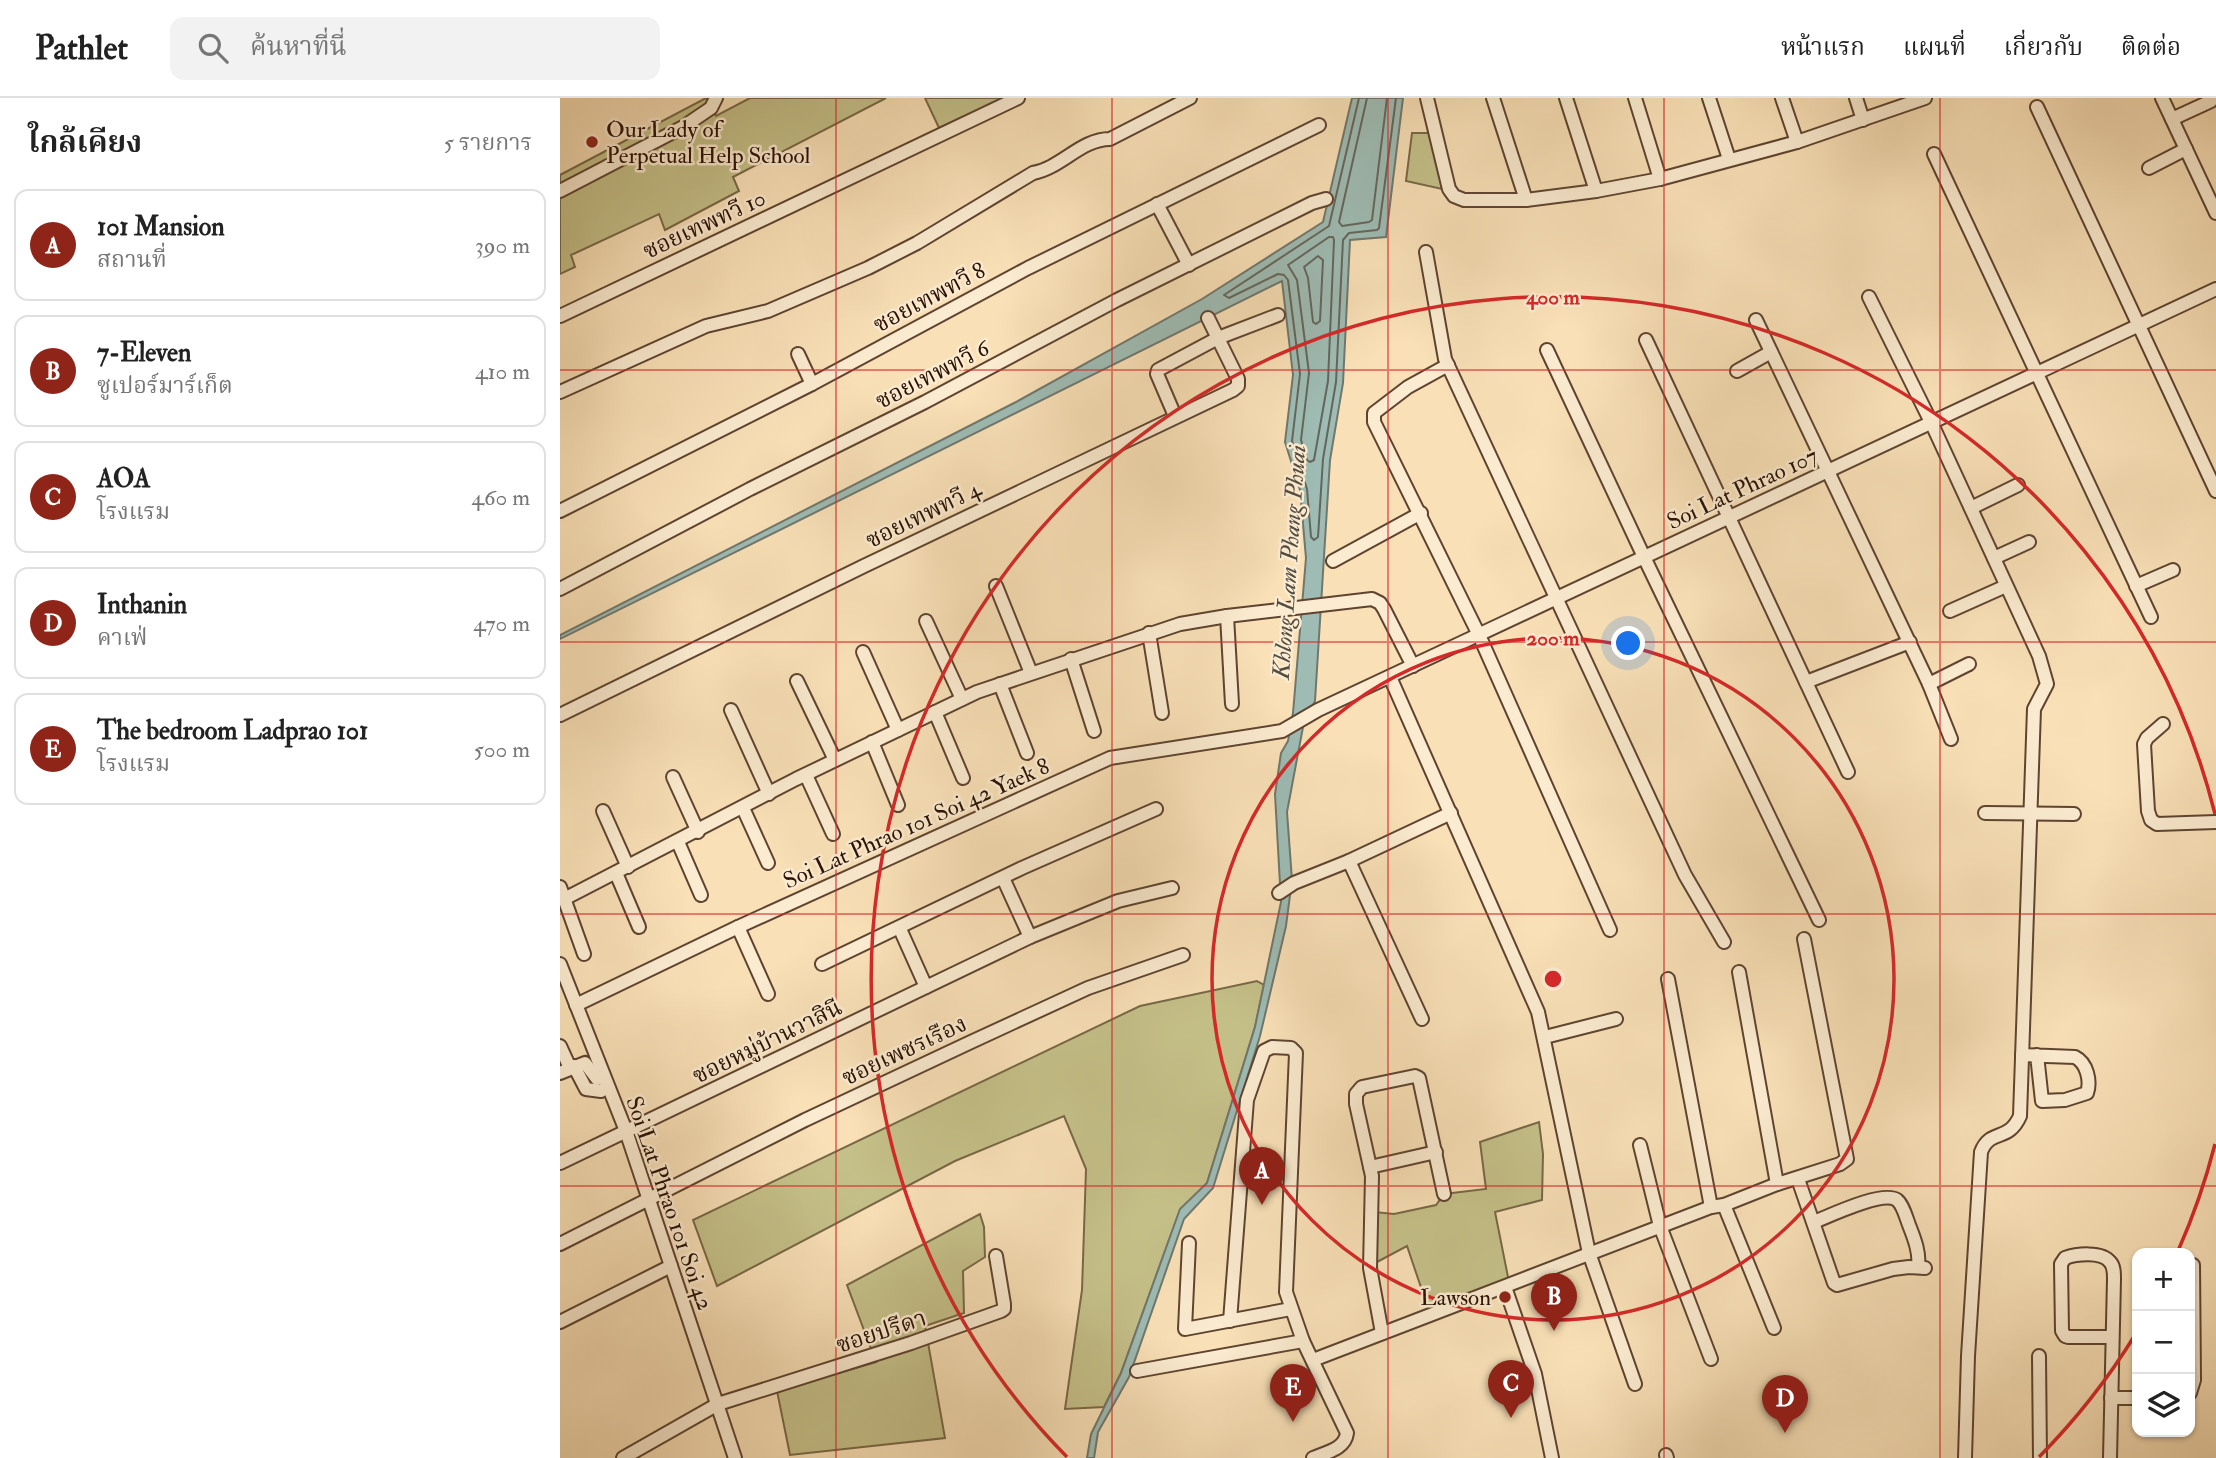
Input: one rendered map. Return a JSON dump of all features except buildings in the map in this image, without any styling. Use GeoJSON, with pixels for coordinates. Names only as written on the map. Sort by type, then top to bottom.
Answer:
{"type":"FeatureCollection","features":[{"type":"Feature","properties":{"kind":"street"},"geometry":{"type":"LineString","coordinates":[[560,191],[683,127],[711,108],[716,98]]}},
{"type":"Feature","properties":{"kind":"street","name":"ซอยเทพทวี 10"},"geometry":{"type":"LineString","coordinates":[[560,316],[1018,98]]}},
{"type":"Feature","properties":{"kind":"street"},"geometry":{"type":"LineString","coordinates":[[560,392],[706,327],[768,311],[868,268],[917,243],[1033,173],[1044,171],[1098,139],[1110,139],[1190,98]]}},
{"type":"Feature","properties":{"kind":"street"},"geometry":{"type":"LineString","coordinates":[[1427,98],[1449,189],[1454,196],[1464,200],[1525,200],[1660,179],[1797,142],[1925,98]]}},
{"type":"Feature","properties":{"kind":"street"},"geometry":{"type":"LineString","coordinates":[[1493,98],[1525,200]]}},
{"type":"Feature","properties":{"kind":"street"},"geometry":{"type":"LineString","coordinates":[[1566,98],[1596,191]]}},
{"type":"Feature","properties":{"kind":"street"},"geometry":{"type":"LineString","coordinates":[[1635,98],[1660,179]]}},
{"type":"Feature","properties":{"kind":"street"},"geometry":{"type":"LineString","coordinates":[[1709,98],[1729,159]]}},
{"type":"Feature","properties":{"kind":"street"},"geometry":{"type":"LineString","coordinates":[[1782,98],[1797,142]]}},
{"type":"Feature","properties":{"kind":"street"},"geometry":{"type":"LineString","coordinates":[[1856,98],[1863,120]]}},
{"type":"Feature","properties":{"kind":"street"},"geometry":{"type":"LineString","coordinates":[[2162,98],[2216,213]]}},
{"type":"Feature","properties":{"kind":"street"},"geometry":{"type":"LineString","coordinates":[[2172,119],[2211,101]]}},
{"type":"Feature","properties":{"kind":"street"},"geometry":{"type":"LineString","coordinates":[[2037,107],[2216,491]]}},
{"type":"Feature","properties":{"kind":"street","name":"ซอยเทพทวี 8"},"geometry":{"type":"LineString","coordinates":[[560,511],[812,384],[1028,268],[1319,125]]}},
{"type":"Feature","properties":{"kind":"street"},"geometry":{"type":"LineString","coordinates":[[2148,168],[2186,149]]}},
{"type":"Feature","properties":{"kind":"street"},"geometry":{"type":"LineString","coordinates":[[1934,154],[2151,617]]}},
{"type":"Feature","properties":{"kind":"street","name":"ซอยเทพทวี 6"},"geometry":{"type":"LineString","coordinates":[[560,589],[1189,265],[1312,203],[1326,199]]}},
{"type":"Feature","properties":{"kind":"street"},"geometry":{"type":"LineString","coordinates":[[1157,204],[1189,265]]}},
{"type":"Feature","properties":{"kind":"street"},"geometry":{"type":"LineString","coordinates":[[1426,252],[1439,334],[1448,365],[1685,875],[1724,942]]}},
{"type":"Feature","properties":{"kind":"street","name":"Soi Lat Phrao 107"},"geometry":{"type":"LineString","coordinates":[[1288,728],[1318,710],[2216,289]]}},
{"type":"Feature","properties":{"kind":"street"},"geometry":{"type":"LineString","coordinates":[[1869,297],[1994,558],[2039,656],[2047,684],[2034,709],[2020,1116],[2010,1132],[1989,1139],[1981,1152],[1968,1356],[1965,1458]]}},
{"type":"Feature","properties":{"kind":"street"},"geometry":{"type":"LineString","coordinates":[[1175,416],[1157,371],[1218,338],[1278,315]]}},
{"type":"Feature","properties":{"kind":"street","name":"ซอยเทพทวี 4"},"geometry":{"type":"LineString","coordinates":[[560,715],[1238,386],[1238,379],[1208,318]]}},
{"type":"Feature","properties":{"kind":"street"},"geometry":{"type":"LineString","coordinates":[[1756,320],[1910,642],[1951,739]]}},
{"type":"Feature","properties":{"kind":"street"},"geometry":{"type":"LineString","coordinates":[[1646,340],[1848,772]]}},
{"type":"Feature","properties":{"kind":"street"},"geometry":{"type":"LineString","coordinates":[[1547,350],[1819,920]]}},
{"type":"Feature","properties":{"kind":"street"},"geometry":{"type":"LineString","coordinates":[[1737,371],[1771,352]]}},
{"type":"Feature","properties":{"kind":"street"},"geometry":{"type":"LineString","coordinates":[[798,354],[812,384]]}},
{"type":"Feature","properties":{"kind":"street"},"geometry":{"type":"LineString","coordinates":[[1448,365],[1408,387],[1374,413],[1374,422],[1479,635],[1610,930]]}},
{"type":"Feature","properties":{"kind":"street"},"geometry":{"type":"LineString","coordinates":[[1970,508],[2018,485]]}},
{"type":"Feature","properties":{"kind":"street"},"geometry":{"type":"LineString","coordinates":[[1333,561],[1421,513]]}},
{"type":"Feature","properties":{"kind":"street"},"geometry":{"type":"LineString","coordinates":[[1994,558],[2029,542]]}},
{"type":"Feature","properties":{"kind":"street"},"geometry":{"type":"LineString","coordinates":[[2136,586],[2173,570]]}},
{"type":"Feature","properties":{"kind":"street"},"geometry":{"type":"LineString","coordinates":[[996,586],[1031,673]]}},
{"type":"Feature","properties":{"kind":"street"},"geometry":{"type":"LineString","coordinates":[[1951,611],[2006,586]]}},
{"type":"Feature","properties":{"kind":"street"},"geometry":{"type":"LineString","coordinates":[[584,954],[562,893],[622,870],[835,760],[962,699],[1071,659],[1180,624],[1360,599],[1375,600],[1382,606],[1413,666]]}},
{"type":"Feature","properties":{"kind":"street"},"geometry":{"type":"LineString","coordinates":[[1232,704],[1233,615]]}},
{"type":"Feature","properties":{"kind":"street"},"geometry":{"type":"LineString","coordinates":[[926,621],[962,699]]}},
{"type":"Feature","properties":{"kind":"street"},"geometry":{"type":"LineString","coordinates":[[1149,634],[1162,713]]}},
{"type":"Feature","properties":{"kind":"street"},"geometry":{"type":"LineString","coordinates":[[1806,682],[1910,642]]}},
{"type":"Feature","properties":{"kind":"street"},"geometry":{"type":"LineString","coordinates":[[863,652],[898,730]]}},
{"type":"Feature","properties":{"kind":"street"},"geometry":{"type":"LineString","coordinates":[[1071,659],[1094,731]]}},
{"type":"Feature","properties":{"kind":"street"},"geometry":{"type":"LineString","coordinates":[[1929,684],[1969,664]]}},
{"type":"Feature","properties":{"kind":"street"},"geometry":{"type":"LineString","coordinates":[[1390,677],[1538,1012],[1589,1253],[1635,1384]]}},
{"type":"Feature","properties":{"kind":"street"},"geometry":{"type":"LineString","coordinates":[[797,681],[835,760]]}},
{"type":"Feature","properties":{"kind":"street"},"geometry":{"type":"LineString","coordinates":[[1000,684],[1027,753]]}},
{"type":"Feature","properties":{"kind":"street"},"geometry":{"type":"LineString","coordinates":[[731,710],[769,794]]}},
{"type":"Feature","properties":{"kind":"street"},"geometry":{"type":"LineString","coordinates":[[935,712],[963,778]]}},
{"type":"Feature","properties":{"kind":"street"},"geometry":{"type":"LineString","coordinates":[[2163,724],[2144,744],[2148,811],[2151,820],[2157,824],[2216,822]]}},
{"type":"Feature","properties":{"kind":"street","name":"Soi Lat Phrao 101 Soi 42 Yaek 8"},"geometry":{"type":"LineString","coordinates":[[576,1005],[738,927],[1110,758],[1236,739],[1288,728]]}},
{"type":"Feature","properties":{"kind":"street"},"geometry":{"type":"LineString","coordinates":[[872,742],[898,805]]}},
{"type":"Feature","properties":{"kind":"street"},"geometry":{"type":"LineString","coordinates":[[806,775],[833,834]]}},
{"type":"Feature","properties":{"kind":"street"},"geometry":{"type":"LineString","coordinates":[[673,778],[698,832]]}},
{"type":"Feature","properties":{"kind":"street"},"geometry":{"type":"LineString","coordinates":[[743,808],[768,863]]}},
{"type":"Feature","properties":{"kind":"street","name":"ซอยหมู่บ้านวาสินี"},"geometry":{"type":"LineString","coordinates":[[822,964],[1156,809]]}},
{"type":"Feature","properties":{"kind":"street"},"geometry":{"type":"LineString","coordinates":[[603,811],[639,927]]}},
{"type":"Feature","properties":{"kind":"street"},"geometry":{"type":"LineString","coordinates":[[1279,893],[1294,883],[1349,861],[1451,813]]}},
{"type":"Feature","properties":{"kind":"street"},"geometry":{"type":"LineString","coordinates":[[1985,813],[2074,814]]}},
{"type":"Feature","properties":{"kind":"street"},"geometry":{"type":"LineString","coordinates":[[678,842],[701,895]]}},
{"type":"Feature","properties":{"kind":"street"},"geometry":{"type":"LineString","coordinates":[[1349,861],[1422,1019]]}},
{"type":"Feature","properties":{"kind":"street"},"geometry":{"type":"LineString","coordinates":[[1003,878],[1030,937]]}},
{"type":"Feature","properties":{"kind":"street","name":"ซอยหมู่บ้านวาสินี"},"geometry":{"type":"LineString","coordinates":[[560,1163],[1030,937],[1118,901],[1172,888]]}},
{"type":"Feature","properties":{"kind":"street"},"geometry":{"type":"LineString","coordinates":[[738,927],[768,994]]}},
{"type":"Feature","properties":{"kind":"street"},"geometry":{"type":"LineString","coordinates":[[900,929],[926,987]]}},
{"type":"Feature","properties":{"kind":"street"},"geometry":{"type":"LineString","coordinates":[[1313,1360],[1660,1226],[1840,1164],[1847,1156],[1804,939]]}},
{"type":"Feature","properties":{"kind":"street","name":"ซอยเพชรเรือง"},"geometry":{"type":"LineString","coordinates":[[560,1244],[805,1119],[1088,988],[1184,955]]}},
{"type":"Feature","properties":{"kind":"street","name":"Soi Lat Phrao 101 Soi 42"},"geometry":{"type":"LineString","coordinates":[[561,971],[625,1131],[735,1458]]}},
{"type":"Feature","properties":{"kind":"street"},"geometry":{"type":"LineString","coordinates":[[1739,972],[1777,1184]]}},
{"type":"Feature","properties":{"kind":"street"},"geometry":{"type":"LineString","coordinates":[[1668,979],[1718,1206],[1774,1328]]}},
{"type":"Feature","properties":{"kind":"street"},"geometry":{"type":"LineString","coordinates":[[1545,1037],[1616,1019]]}},
{"type":"Feature","properties":{"kind":"street"},"geometry":{"type":"LineString","coordinates":[[560,1046],[568,1069],[586,1063],[595,1078],[606,1082]]}},
{"type":"Feature","properties":{"kind":"street"},"geometry":{"type":"LineString","coordinates":[[1230,1321],[1247,1100],[1264,1051],[1272,1047],[1291,1048],[1296,1053],[1286,1292],[1303,1341],[1347,1433],[1346,1441],[1341,1446],[1313,1458]]}},
{"type":"Feature","properties":{"kind":"street"},"geometry":{"type":"LineString","coordinates":[[2022,1055],[2037,1055],[2079,1058],[2086,1071],[2089,1088],[2087,1093],[2065,1100],[2042,1101],[2037,1055]]}},
{"type":"Feature","properties":{"kind":"street"},"geometry":{"type":"LineString","coordinates":[[1382,1333],[1370,1268],[1372,1176],[1356,1104],[1356,1094],[1362,1087],[1419,1077],[1444,1195]]}},
{"type":"Feature","properties":{"kind":"street"},"geometry":{"type":"LineString","coordinates":[[1640,1145],[1660,1226],[1711,1359]]}},
{"type":"Feature","properties":{"kind":"street"},"geometry":{"type":"LineString","coordinates":[[1370,1167],[1436,1152]]}},
{"type":"Feature","properties":{"kind":"street"},"geometry":{"type":"LineString","coordinates":[[1798,1179],[1837,1285],[1893,1269],[1921,1267],[1917,1246],[1897,1200],[1889,1198],[1862,1202],[1814,1222]]}},
{"type":"Feature","properties":{"kind":"street"},"geometry":{"type":"LineString","coordinates":[[1189,1243],[1185,1329],[1291,1309]]}},
{"type":"Feature","properties":{"kind":"street"},"geometry":{"type":"LineString","coordinates":[[2110,1458],[2114,1279],[2113,1265],[2099,1255],[2065,1258],[2061,1264],[2062,1331],[2068,1337],[2112,1337]]}},
{"type":"Feature","properties":{"kind":"street","name":"ซอยปรีดา"},"geometry":{"type":"LineString","coordinates":[[718,1404],[911,1343],[1001,1311],[1004,1304],[996,1256]]}},
{"type":"Feature","properties":{"kind":"street"},"geometry":{"type":"LineString","coordinates":[[560,1322],[671,1266]]}},
{"type":"Feature","properties":{"kind":"street"},"geometry":{"type":"LineString","coordinates":[[1506,1287],[1535,1374],[1552,1458]]}},
{"type":"Feature","properties":{"kind":"street"},"geometry":{"type":"LineString","coordinates":[[2193,1311],[2194,1374]]}},
{"type":"Feature","properties":{"kind":"street"},"geometry":{"type":"LineString","coordinates":[[1137,1371],[1303,1341]]}},
{"type":"Feature","properties":{"kind":"street"},"geometry":{"type":"LineString","coordinates":[[2039,1356],[2040,1458]]}},
{"type":"Feature","properties":{"kind":"street"},"geometry":{"type":"LineString","coordinates":[[2111,1398],[2132,1398]]}},
{"type":"Feature","properties":{"kind":"street"},"geometry":{"type":"LineString","coordinates":[[623,1458],[718,1404]]}},
{"type":"Feature","properties":{"kind":"shaded area"},"geometry":{"type":"Polygon","coordinates":[[[706,98],[716,116],[750,98],[886,98],[733,177],[739,191],[665,230],[659,214],[571,255],[575,267],[560,274],[560,175],[706,98]]]}},
{"type":"Feature","properties":{"kind":"shaded area"},"geometry":{"type":"Polygon","coordinates":[[[925,98],[1004,98],[939,128],[925,98]]]}},
{"type":"Feature","properties":{"kind":"shaded area"},"geometry":{"type":"Polygon","coordinates":[[[1412,133],[1430,133],[1442,189],[1406,181],[1412,133]]]}},
{"type":"Feature","properties":{"kind":"shaded area"},"geometry":{"type":"Polygon","coordinates":[[[1257,981],[1264,985],[1255,1027],[1207,1183],[1180,1210],[1121,1373],[1104,1407],[1065,1409],[1082,1290],[1086,1169],[1064,1116],[955,1161],[717,1286],[693,1220],[1140,1006],[1257,981]]]}},
{"type":"Feature","properties":{"kind":"shaded area"},"geometry":{"type":"Polygon","coordinates":[[[1539,1122],[1543,1154],[1542,1200],[1495,1212],[1509,1282],[1429,1311],[1407,1246],[1377,1262],[1375,1212],[1394,1214],[1436,1205],[1444,1194],[1486,1189],[1480,1142],[1539,1122]]]}},
{"type":"Feature","properties":{"kind":"shaded area"},"geometry":{"type":"Polygon","coordinates":[[[980,1214],[984,1227],[985,1257],[963,1271],[964,1313],[925,1326],[945,1438],[790,1455],[777,1391],[876,1362],[847,1285],[980,1214]]]}},
{"type":"Feature","properties":{"kind":"water"},"geometry":{"type":"Polygon","coordinates":[[[1352,98],[1403,98],[1386,237],[1350,240],[1343,383],[1330,460],[1315,701],[1303,727],[1287,812],[1292,880],[1286,926],[1260,1036],[1213,1188],[1184,1219],[1129,1377],[1098,1432],[1094,1458],[1087,1458],[1091,1434],[1121,1373],[1180,1209],[1207,1183],[1255,1027],[1281,902],[1275,794],[1281,753],[1288,741],[1293,713],[1306,558],[1300,490],[1285,442],[1293,375],[1282,281],[560,639],[560,635],[1016,402],[1202,299],[1323,222],[1352,98]]]}},
{"type":"Feature","properties":{"kind":"place","name":"Our Lady of Perpetual Help School"},"geometry":{"type":"Point","coordinates":[592,142]}},
{"type":"Feature","properties":{"kind":"place","name":"101 Mansion"},"geometry":{"type":"Point","coordinates":[1262,1205]}},
{"type":"Feature","properties":{"kind":"place","name":"Lawson"},"geometry":{"type":"Point","coordinates":[1505,1297]}},
{"type":"Feature","properties":{"kind":"place","name":"7-Eleven"},"geometry":{"type":"Point","coordinates":[1554,1331]}},
{"type":"Feature","properties":{"kind":"place","name":"AOA"},"geometry":{"type":"Point","coordinates":[1511,1418]}},
{"type":"Feature","properties":{"kind":"place","name":"The bedroom Ladprao 101"},"geometry":{"type":"Point","coordinates":[1293,1422]}},
{"type":"Feature","properties":{"kind":"place","name":"Inthanin"},"geometry":{"type":"Point","coordinates":[1785,1433]}},
{"type":"Feature","properties":{"kind":"water label","name":"Khlong Lam Phang Phuai"},"geometry":{"type":"Point","coordinates":[1289,562]}}]}
